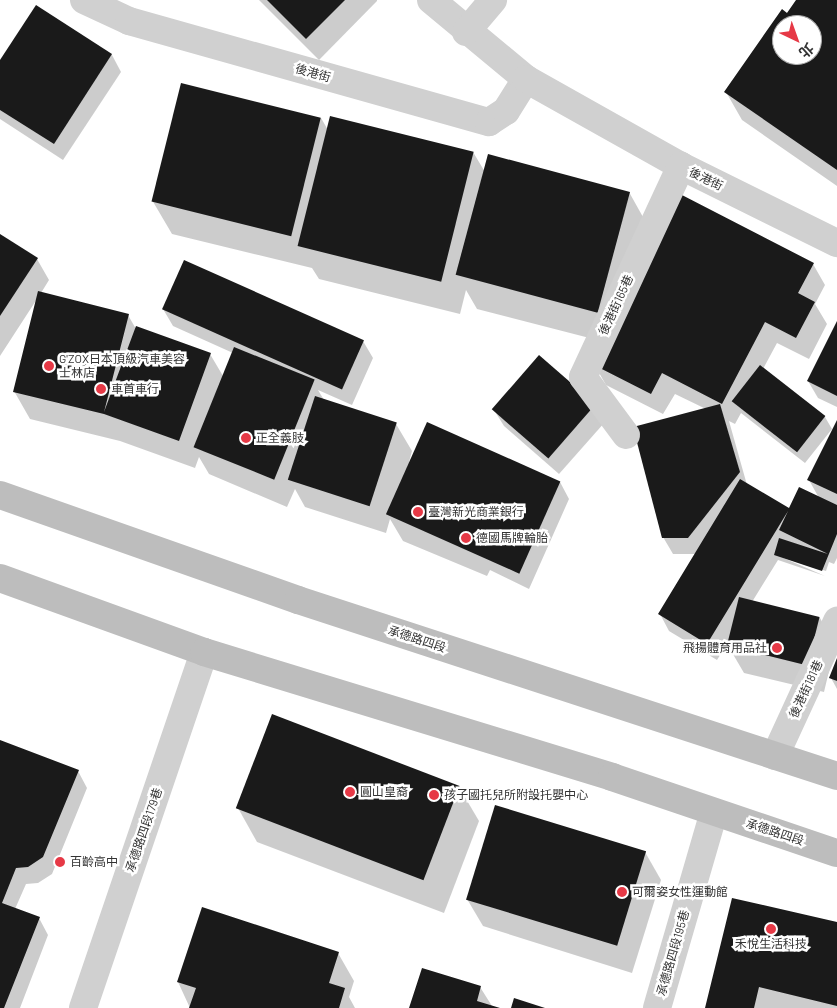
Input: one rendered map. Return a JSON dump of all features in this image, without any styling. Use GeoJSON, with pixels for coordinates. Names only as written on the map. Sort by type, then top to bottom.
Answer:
{"type":"FeatureCollection","features":[{"type":"Feature","properties":{"kind":"main road","name":"承德路四段"},"geometry":{"type":"LineString","coordinates":[[0,495],[298,600],[837,776]]}},
{"type":"Feature","properties":{"kind":"main road","name":"承德路四段"},"geometry":{"type":"LineString","coordinates":[[0,578],[204,652],[602,774],[837,853]]}},
{"type":"Feature","properties":{"kind":"street","name":"後港街"},"geometry":{"type":"LineString","coordinates":[[84,0],[129,21],[489,122],[506,111],[526,79]]}},
{"type":"Feature","properties":{"kind":"street","name":"後港街"},"geometry":{"type":"LineString","coordinates":[[431,0],[466,32],[526,79],[681,166],[837,243]]}},
{"type":"Feature","properties":{"kind":"street"},"geometry":{"type":"LineString","coordinates":[[466,32],[493,0]]}},
{"type":"Feature","properties":{"kind":"street","name":"後港街165巷"},"geometry":{"type":"LineString","coordinates":[[626,435],[583,377],[681,166]]}},
{"type":"Feature","properties":{"kind":"street","name":"後港街181巷"},"geometry":{"type":"LineString","coordinates":[[775,756],[837,621]]}},
{"type":"Feature","properties":{"kind":"street","name":"承德路四段179巷"},"geometry":{"type":"LineString","coordinates":[[83,1008],[204,652]]}},
{"type":"Feature","properties":{"kind":"street","name":"承德路四段195巷"},"geometry":{"type":"LineString","coordinates":[[657,1008],[714,812]]}},
{"type":"Feature","properties":{"kind":"building"},"geometry":{"type":"Polygon","coordinates":[[[267,0],[345,0],[306,39],[267,0]]]}},
{"type":"Feature","properties":{"kind":"building"},"geometry":{"type":"Polygon","coordinates":[[[796,0],[837,0],[837,170],[724,92],[772,23],[772,65],[822,65],[822,15],[778,15],[782,9],[787,13],[796,0]]]}},
{"type":"Feature","properties":{"kind":"building"},"geometry":{"type":"Polygon","coordinates":[[[36,5],[112,54],[54,144],[0,110],[0,60],[36,5]]]}},
{"type":"Feature","properties":{"kind":"building"},"geometry":{"type":"Polygon","coordinates":[[[181,83],[321,118],[291,236],[151,201],[181,83]]]}},
{"type":"Feature","properties":{"kind":"building"},"geometry":{"type":"Polygon","coordinates":[[[330,116],[474,152],[441,282],[298,246],[330,116]]]}},
{"type":"Feature","properties":{"kind":"building"},"geometry":{"type":"Polygon","coordinates":[[[488,154],[630,192],[598,313],[456,275],[488,154]]]}},
{"type":"Feature","properties":{"kind":"building"},"geometry":{"type":"Polygon","coordinates":[[[680,194],[814,263],[798,293],[815,302],[796,338],[765,322],[722,404],[662,373],[651,394],[592,364],[680,194]]]}},
{"type":"Feature","properties":{"kind":"building"},"geometry":{"type":"Polygon","coordinates":[[[0,234],[38,258],[0,316],[0,234]]]}},
{"type":"Feature","properties":{"kind":"building"},"geometry":{"type":"Polygon","coordinates":[[[184,260],[364,340],[342,389],[162,309],[184,260]]]}},
{"type":"Feature","properties":{"kind":"building"},"geometry":{"type":"Polygon","coordinates":[[[38,291],[129,314],[104,412],[136,326],[211,353],[179,441],[104,414],[13,392],[38,291]]]}},
{"type":"Feature","properties":{"kind":"building"},"geometry":{"type":"Polygon","coordinates":[[[837,321],[837,396],[807,381],[837,321]]]}},
{"type":"Feature","properties":{"kind":"building"},"geometry":{"type":"Polygon","coordinates":[[[234,347],[315,380],[274,480],[194,447],[234,347]]]}},
{"type":"Feature","properties":{"kind":"building"},"geometry":{"type":"Polygon","coordinates":[[[539,355],[596,404],[548,459],[492,409],[539,355]]]}},
{"type":"Feature","properties":{"kind":"building"},"geometry":{"type":"Polygon","coordinates":[[[760,365],[825,416],[797,452],[732,401],[760,365]]]}},
{"type":"Feature","properties":{"kind":"building"},"geometry":{"type":"Polygon","coordinates":[[[315,396],[397,423],[370,506],[288,480],[315,396]]]}},
{"type":"Feature","properties":{"kind":"building"},"geometry":{"type":"Polygon","coordinates":[[[720,404],[740,472],[688,538],[662,538],[633,427],[720,404]]]}},
{"type":"Feature","properties":{"kind":"building"},"geometry":{"type":"Polygon","coordinates":[[[837,420],[837,494],[807,480],[837,420]]]}},
{"type":"Feature","properties":{"kind":"building"},"geometry":{"type":"Polygon","coordinates":[[[427,422],[560,481],[519,574],[386,514],[427,422]]]}},
{"type":"Feature","properties":{"kind":"building"},"geometry":{"type":"Polygon","coordinates":[[[740,479],[789,508],[799,487],[837,505],[837,534],[822,571],[774,555],[779,538],[828,554],[779,530],[788,511],[707,644],[658,614],[740,479]]]}},
{"type":"Feature","properties":{"kind":"building"},"geometry":{"type":"Polygon","coordinates":[[[739,597],[820,617],[807,666],[727,646],[739,597]]]}},
{"type":"Feature","properties":{"kind":"building"},"geometry":{"type":"Polygon","coordinates":[[[837,658],[837,681],[829,678],[837,658]]]}},
{"type":"Feature","properties":{"kind":"building","name":"圓山皇裔"},"geometry":{"type":"Polygon","coordinates":[[[272,714],[460,786],[423,880],[236,808],[272,714]]]}},
{"type":"Feature","properties":{"kind":"building"},"geometry":{"type":"Polygon","coordinates":[[[0,740],[79,770],[43,857],[28,867],[16,868],[2,903],[40,917],[4,1008],[0,1008],[0,740]]]}},
{"type":"Feature","properties":{"kind":"building"},"geometry":{"type":"Polygon","coordinates":[[[495,805],[646,851],[617,946],[466,900],[495,805]]]}},
{"type":"Feature","properties":{"kind":"building"},"geometry":{"type":"Polygon","coordinates":[[[732,898],[837,922],[837,1006],[759,987],[754,1008],[705,1008],[732,898]]]}},
{"type":"Feature","properties":{"kind":"building"},"geometry":{"type":"Polygon","coordinates":[[[202,907],[339,952],[329,983],[345,988],[339,1008],[189,1008],[196,988],[177,982],[202,907]]]}},
{"type":"Feature","properties":{"kind":"building"},"geometry":{"type":"Polygon","coordinates":[[[422,968],[481,986],[477,1001],[500,1008],[409,1008],[422,968]]]}},
{"type":"Feature","properties":{"kind":"building"},"geometry":{"type":"Polygon","coordinates":[[[514,998],[545,1008],[511,1008],[514,998]]]}},
{"type":"Feature","properties":{"kind":"place","name":"G'ZOX日本頂級汽車美容 士林店"},"geometry":{"type":"Point","coordinates":[49,366]}},
{"type":"Feature","properties":{"kind":"place","name":"車首車行"},"geometry":{"type":"Point","coordinates":[101,389]}},
{"type":"Feature","properties":{"kind":"place","name":"正全義肢"},"geometry":{"type":"Point","coordinates":[246,438]}},
{"type":"Feature","properties":{"kind":"place","name":"臺灣新光商業銀行"},"geometry":{"type":"Point","coordinates":[418,512]}},
{"type":"Feature","properties":{"kind":"place","name":"德國馬牌輪胎"},"geometry":{"type":"Point","coordinates":[466,538]}},
{"type":"Feature","properties":{"kind":"place","name":"飛揚體育用品社"},"geometry":{"type":"Point","coordinates":[777,648]}},
{"type":"Feature","properties":{"kind":"place","name":"圓山皇裔"},"geometry":{"type":"Point","coordinates":[350,792]}},
{"type":"Feature","properties":{"kind":"place","name":"孩子國托兒所附設托嬰中心"},"geometry":{"type":"Point","coordinates":[434,795]}},
{"type":"Feature","properties":{"kind":"place","name":"百齡高中"},"geometry":{"type":"Point","coordinates":[60,862]}},
{"type":"Feature","properties":{"kind":"place","name":"可爾姿女性運動館"},"geometry":{"type":"Point","coordinates":[622,892]}},
{"type":"Feature","properties":{"kind":"place","name":"禾悅生活科技"},"geometry":{"type":"Point","coordinates":[771,929]}}]}
